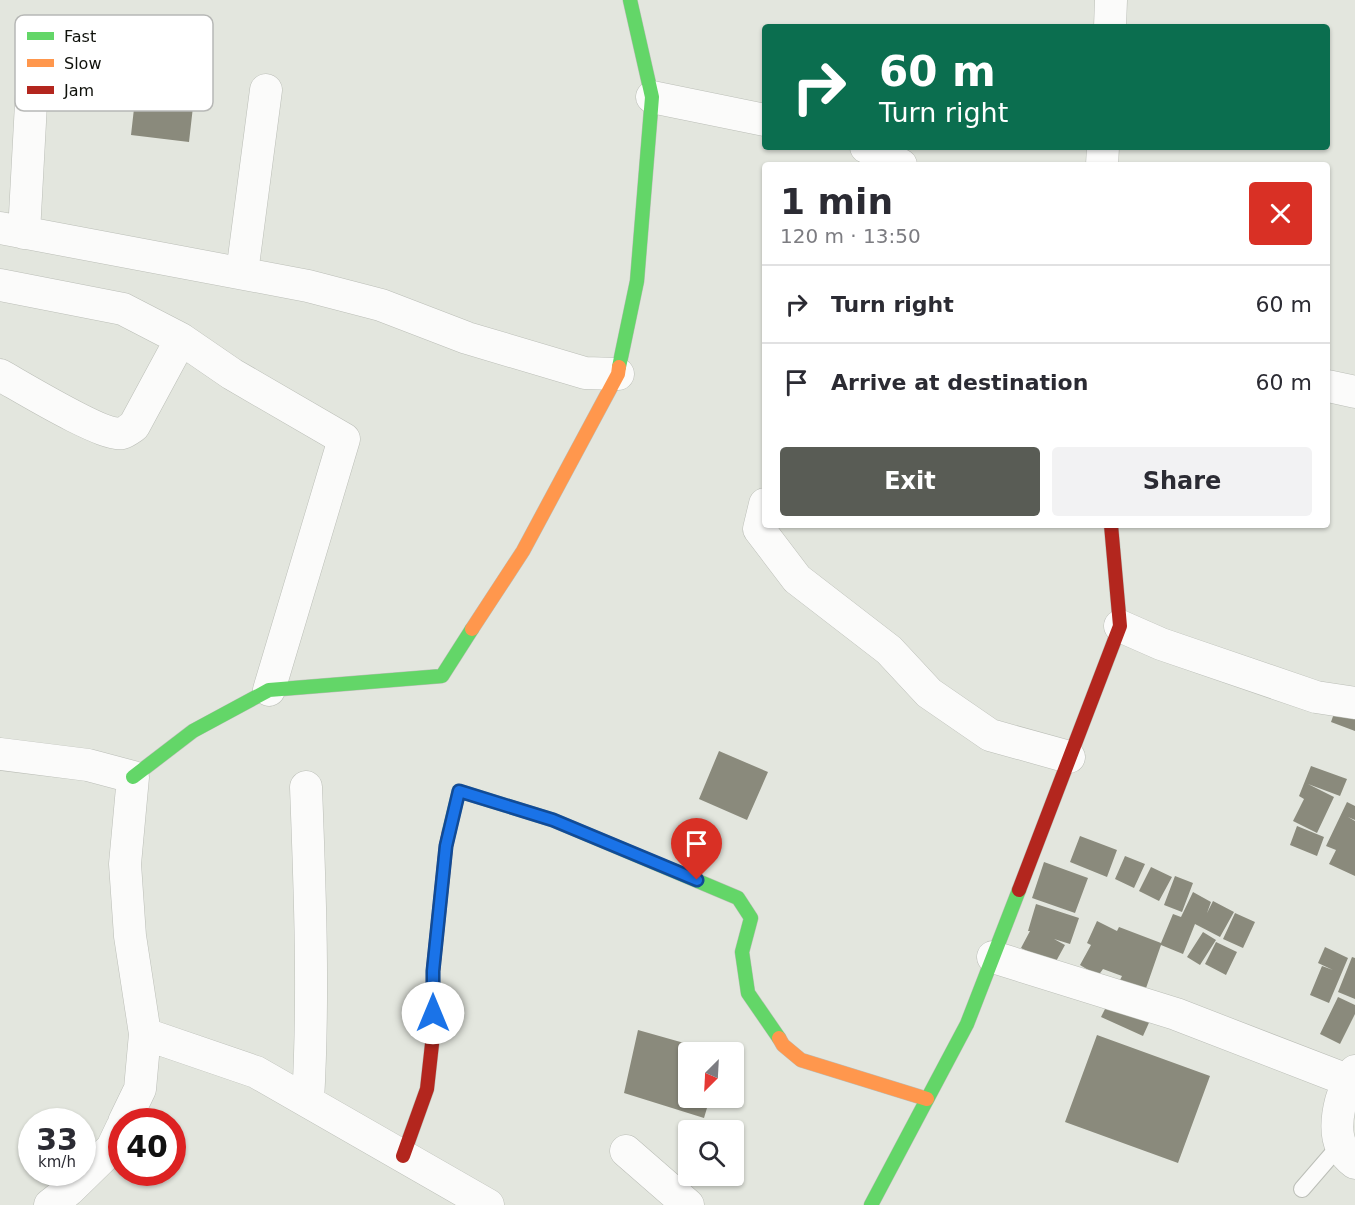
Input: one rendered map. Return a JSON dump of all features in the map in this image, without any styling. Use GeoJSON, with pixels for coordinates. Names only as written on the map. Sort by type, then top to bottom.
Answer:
{"type":"FeatureCollection","features":[{"type":"Feature","properties":{"kind":"street"},"geometry":{"type":"LineString","coordinates":[[131,1108],[140,1089],[145,1034],[130,936],[125,864],[133,777],[193,731],[269,690],[442,676],[524,551],[618,374],[637,281],[652,97],[630,0]]}},
{"type":"Feature","properties":{"kind":"street"},"geometry":{"type":"LineString","coordinates":[[1110,24],[1111,0]]}},
{"type":"Feature","properties":{"kind":"street"},"geometry":{"type":"LineString","coordinates":[[242,273],[267,90]]}},
{"type":"Feature","properties":{"kind":"street"},"geometry":{"type":"LineString","coordinates":[[652,97],[762,119]]}},
{"type":"Feature","properties":{"kind":"street"},"geometry":{"type":"LineString","coordinates":[[28,111],[12,230],[308,286],[381,305],[467,338],[585,373],[618,374]]}},
{"type":"Feature","properties":{"kind":"street"},"geometry":{"type":"LineString","coordinates":[[872,150],[895,162]]}},
{"type":"Feature","properties":{"kind":"street"},"geometry":{"type":"LineString","coordinates":[[0,285],[123,309],[181,339],[232,374],[344,440],[269,690]]}},
{"type":"Feature","properties":{"kind":"street"},"geometry":{"type":"LineString","coordinates":[[0,375],[74,417],[121,433],[134,426],[181,339]]}},
{"type":"Feature","properties":{"kind":"street"},"geometry":{"type":"LineString","coordinates":[[1330,386],[1355,392]]}},
{"type":"Feature","properties":{"kind":"street"},"geometry":{"type":"LineString","coordinates":[[762,516],[759,529],[797,579],[889,650],[929,693],[990,735],[1069,757]]}},
{"type":"Feature","properties":{"kind":"street"},"geometry":{"type":"LineString","coordinates":[[871,1205],[967,1024],[1120,626],[1111,528]]}},
{"type":"Feature","properties":{"kind":"street"},"geometry":{"type":"LineString","coordinates":[[1120,626],[1161,644],[1316,697],[1355,703]]}},
{"type":"Feature","properties":{"kind":"street"},"geometry":{"type":"LineString","coordinates":[[0,754],[88,765],[133,777]]}},
{"type":"Feature","properties":{"kind":"street"},"geometry":{"type":"LineString","coordinates":[[306,787],[310,877],[308,1101]]}},
{"type":"Feature","properties":{"kind":"street"},"geometry":{"type":"LineString","coordinates":[[403,1156],[427,1089],[433,1035],[433,971],[446,846],[459,791],[553,820],[738,898],[751,918],[742,952],[748,993],[783,1045],[801,1060],[927,1099]]}},
{"type":"Feature","properties":{"kind":"street"},"geometry":{"type":"LineString","coordinates":[[993,957],[1176,1014],[1351,1075],[1336,1123],[1347,1154]]}},
{"type":"Feature","properties":{"kind":"street"},"geometry":{"type":"LineString","coordinates":[[145,1034],[256,1072],[488,1205]]}},
{"type":"Feature","properties":{"kind":"street"},"geometry":{"type":"LineString","coordinates":[[626,1151],[688,1205]]}},
{"type":"Feature","properties":{"kind":"street"},"geometry":{"type":"LineString","coordinates":[[50,1205],[108,1152]]}},
{"type":"Feature","properties":{"kind":"lane"},"geometry":{"type":"LineString","coordinates":[[1302,1189],[1347,1154]]}},
{"type":"Feature","properties":{"kind":"building"},"geometry":{"type":"Polygon","coordinates":[[[134,111],[193,111],[189,142],[131,135],[134,111]]]}},
{"type":"Feature","properties":{"kind":"building"},"geometry":{"type":"Polygon","coordinates":[[[1338,702],[1355,708],[1355,731],[1331,722],[1338,702]]]}},
{"type":"Feature","properties":{"kind":"building"},"geometry":{"type":"Polygon","coordinates":[[[719,751],[768,772],[747,820],[699,799],[719,751]]]}},
{"type":"Feature","properties":{"kind":"building"},"geometry":{"type":"Polygon","coordinates":[[[1311,766],[1347,779],[1340,796],[1308,784],[1334,797],[1317,833],[1293,821],[1304,799],[1299,796],[1311,766]]]}},
{"type":"Feature","properties":{"kind":"building"},"geometry":{"type":"Polygon","coordinates":[[[1347,802],[1355,806],[1355,820],[1348,817],[1355,821],[1355,876],[1329,864],[1336,850],[1326,846],[1347,802]]]}},
{"type":"Feature","properties":{"kind":"building"},"geometry":{"type":"Polygon","coordinates":[[[1297,826],[1324,837],[1317,856],[1290,845],[1297,826]]]}},
{"type":"Feature","properties":{"kind":"building"},"geometry":{"type":"Polygon","coordinates":[[[1080,836],[1117,850],[1107,877],[1070,862],[1080,836]]]}},
{"type":"Feature","properties":{"kind":"building"},"geometry":{"type":"Polygon","coordinates":[[[1125,856],[1145,864],[1134,888],[1115,879],[1125,856]]]}},
{"type":"Feature","properties":{"kind":"building"},"geometry":{"type":"Polygon","coordinates":[[[1044,862],[1088,878],[1075,913],[1032,898],[1044,862]]]}},
{"type":"Feature","properties":{"kind":"building"},"geometry":{"type":"Polygon","coordinates":[[[1151,867],[1172,877],[1159,901],[1139,891],[1151,867]]]}},
{"type":"Feature","properties":{"kind":"building"},"geometry":{"type":"Polygon","coordinates":[[[1175,876],[1193,883],[1182,912],[1164,905],[1175,876]]]}},
{"type":"Feature","properties":{"kind":"building"},"geometry":{"type":"Polygon","coordinates":[[[1193,892],[1211,902],[1207,913],[1213,901],[1234,912],[1220,937],[1195,924],[1183,954],[1161,945],[1145,991],[1119,982],[1122,976],[1103,969],[1098,976],[1080,965],[1091,945],[1087,943],[1097,921],[1117,931],[1119,927],[1161,943],[1173,914],[1181,917],[1193,892]]]}},
{"type":"Feature","properties":{"kind":"building"},"geometry":{"type":"Polygon","coordinates":[[[1036,904],[1079,918],[1070,944],[1054,939],[1065,945],[1054,965],[1021,948],[1030,931],[1028,931],[1036,904]]]}},
{"type":"Feature","properties":{"kind":"building"},"geometry":{"type":"Polygon","coordinates":[[[1235,913],[1255,922],[1243,948],[1223,939],[1235,913]]]}},
{"type":"Feature","properties":{"kind":"building"},"geometry":{"type":"Polygon","coordinates":[[[1203,932],[1216,940],[1200,965],[1187,957],[1203,932]]]}},
{"type":"Feature","properties":{"kind":"building"},"geometry":{"type":"Polygon","coordinates":[[[1216,942],[1237,952],[1226,975],[1205,964],[1216,942]]]}},
{"type":"Feature","properties":{"kind":"building"},"geometry":{"type":"Polygon","coordinates":[[[1325,947],[1348,958],[1329,1003],[1310,995],[1322,966],[1333,970],[1318,963],[1325,947]]]}},
{"type":"Feature","properties":{"kind":"building"},"geometry":{"type":"Polygon","coordinates":[[[1352,957],[1355,958],[1355,999],[1338,992],[1352,957]]]}},
{"type":"Feature","properties":{"kind":"building"},"geometry":{"type":"Polygon","coordinates":[[[1111,997],[1152,1016],[1143,1036],[1101,1017],[1111,997]]]}},
{"type":"Feature","properties":{"kind":"building"},"geometry":{"type":"Polygon","coordinates":[[[1338,997],[1355,1005],[1355,1014],[1340,1044],[1320,1034],[1338,997]]]}},
{"type":"Feature","properties":{"kind":"building"},"geometry":{"type":"Polygon","coordinates":[[[638,1030],[681,1042],[678,1042],[678,1108],[707,1108],[704,1118],[624,1093],[638,1030]]]}},
{"type":"Feature","properties":{"kind":"building"},"geometry":{"type":"Polygon","coordinates":[[[1097,1035],[1210,1076],[1178,1163],[1065,1122],[1097,1035]]]}},
{"type":"Feature","properties":{"kind":"traffic: fast"},"geometry":{"type":"LineString","coordinates":[[619,367],[637,281],[652,97],[630,0]]}},
{"type":"Feature","properties":{"kind":"traffic: fast"},"geometry":{"type":"LineString","coordinates":[[133,777],[193,731],[269,690],[442,676],[472,629]]}},
{"type":"Feature","properties":{"kind":"traffic: fast"},"geometry":{"type":"LineString","coordinates":[[449,832],[459,791],[553,820],[738,898],[751,918],[742,952],[748,993],[779,1038]]}},
{"type":"Feature","properties":{"kind":"traffic: fast"},"geometry":{"type":"LineString","coordinates":[[871,1205],[967,1024],[1019,890]]}},
{"type":"Feature","properties":{"kind":"traffic: slow"},"geometry":{"type":"LineString","coordinates":[[472,629],[523,551],[618,374],[619,367]]}},
{"type":"Feature","properties":{"kind":"traffic: slow"},"geometry":{"type":"LineString","coordinates":[[779,1038],[783,1045],[801,1060],[927,1099]]}},
{"type":"Feature","properties":{"kind":"traffic: jam"},"geometry":{"type":"LineString","coordinates":[[1019,890],[1120,626],[1111,528]]}},
{"type":"Feature","properties":{"kind":"traffic: jam"},"geometry":{"type":"LineString","coordinates":[[403,1156],[427,1089],[433,1035],[433,971],[449,832]]}},
{"type":"Feature","properties":{"kind":"route"},"geometry":{"type":"LineString","coordinates":[[433,1013],[433,971],[446,846],[459,791],[553,820],[697,880]]}}]}
